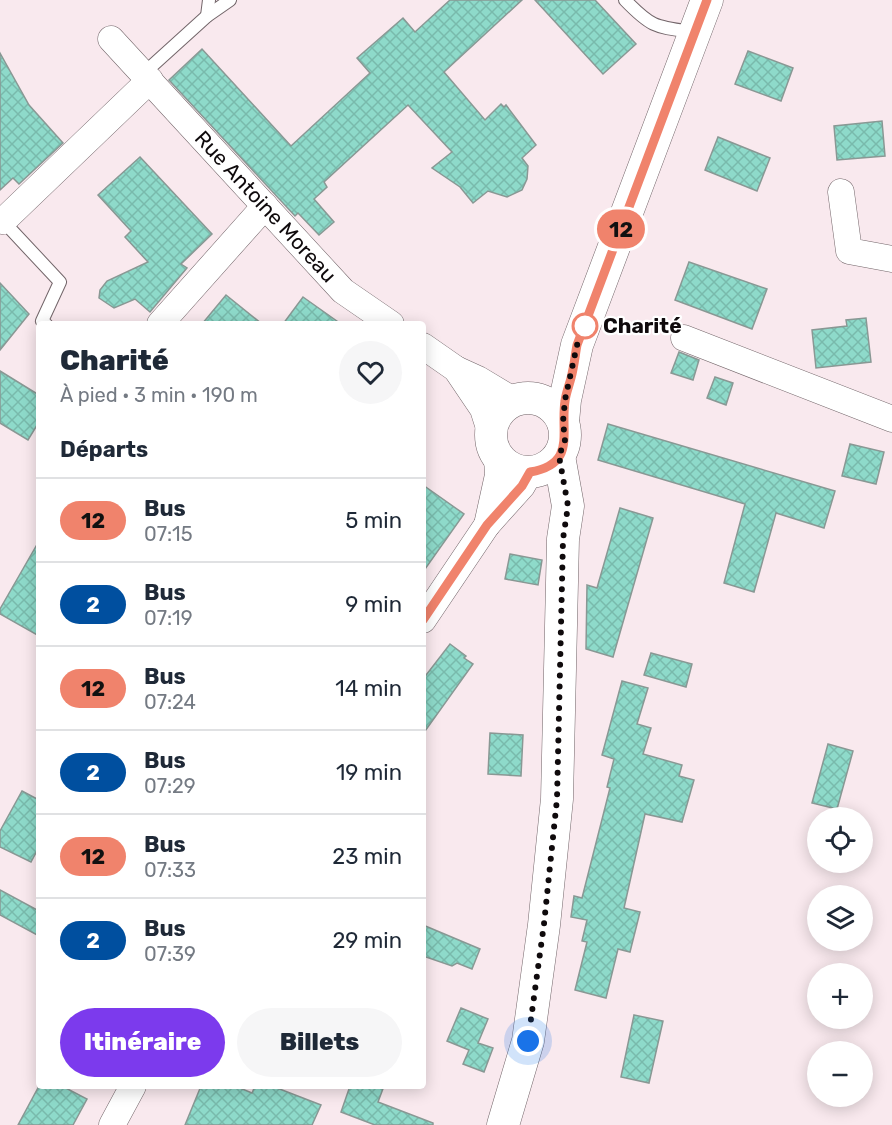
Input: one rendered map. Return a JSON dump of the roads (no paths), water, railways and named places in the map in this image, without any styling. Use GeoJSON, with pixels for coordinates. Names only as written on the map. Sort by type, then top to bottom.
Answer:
{"type":"FeatureCollection","features":[{"type":"Feature","properties":{"kind":"street"},"geometry":{"type":"LineString","coordinates":[[426,616],[487,525],[565,440],[563,422],[565,400],[577,345],[707,0]]}},
{"type":"Feature","properties":{"kind":"street","name":"Rue Antoine Moreau"},"geometry":{"type":"LineString","coordinates":[[111,39],[343,291],[387,321]]}},
{"type":"Feature","properties":{"kind":"street"},"geometry":{"type":"LineString","coordinates":[[3,221],[147,77]]}},
{"type":"Feature","properties":{"kind":"street"},"geometry":{"type":"LineString","coordinates":[[841,192],[849,251],[892,260]]}},
{"type":"Feature","properties":{"kind":"street"},"geometry":{"type":"LineString","coordinates":[[163,321],[265,206]]}},
{"type":"Feature","properties":{"kind":"street"},"geometry":{"type":"LineString","coordinates":[[684,338],[892,419]]}},
{"type":"Feature","properties":{"kind":"street"},"geometry":{"type":"LineString","coordinates":[[487,525],[498,475],[494,444],[494,418],[502,408],[546,386],[577,345]]}},
{"type":"Feature","properties":{"kind":"street"},"geometry":{"type":"LineString","coordinates":[[426,348],[456,369],[522,399],[544,401],[556,410],[563,422]]}},
{"type":"Feature","properties":{"kind":"street"},"geometry":{"type":"LineString","coordinates":[[456,369],[483,409],[494,444],[506,466],[518,471],[541,467]]}},
{"type":"Feature","properties":{"kind":"street"},"geometry":{"type":"LineString","coordinates":[[503,1125],[528,1041],[544,924],[556,810],[563,539],[541,467]]}},
{"type":"Feature","properties":{"kind":"street"},"geometry":{"type":"LineString","coordinates":[[112,1125],[131,1089]]}},
{"type":"Feature","properties":{"kind":"lane"},"geometry":{"type":"LineString","coordinates":[[207,16],[209,0]]}},
{"type":"Feature","properties":{"kind":"lane"},"geometry":{"type":"LineString","coordinates":[[147,77],[207,16],[230,0]]}},
{"type":"Feature","properties":{"kind":"lane"},"geometry":{"type":"LineString","coordinates":[[625,0],[641,17],[659,27],[695,32]]}},
{"type":"Feature","properties":{"kind":"lane"},"geometry":{"type":"LineString","coordinates":[[3,221],[60,282],[42,321]]}},
{"type":"Feature","properties":{"kind":"place","name":"Charité"},"geometry":{"type":"Point","coordinates":[585,326]}}]}
